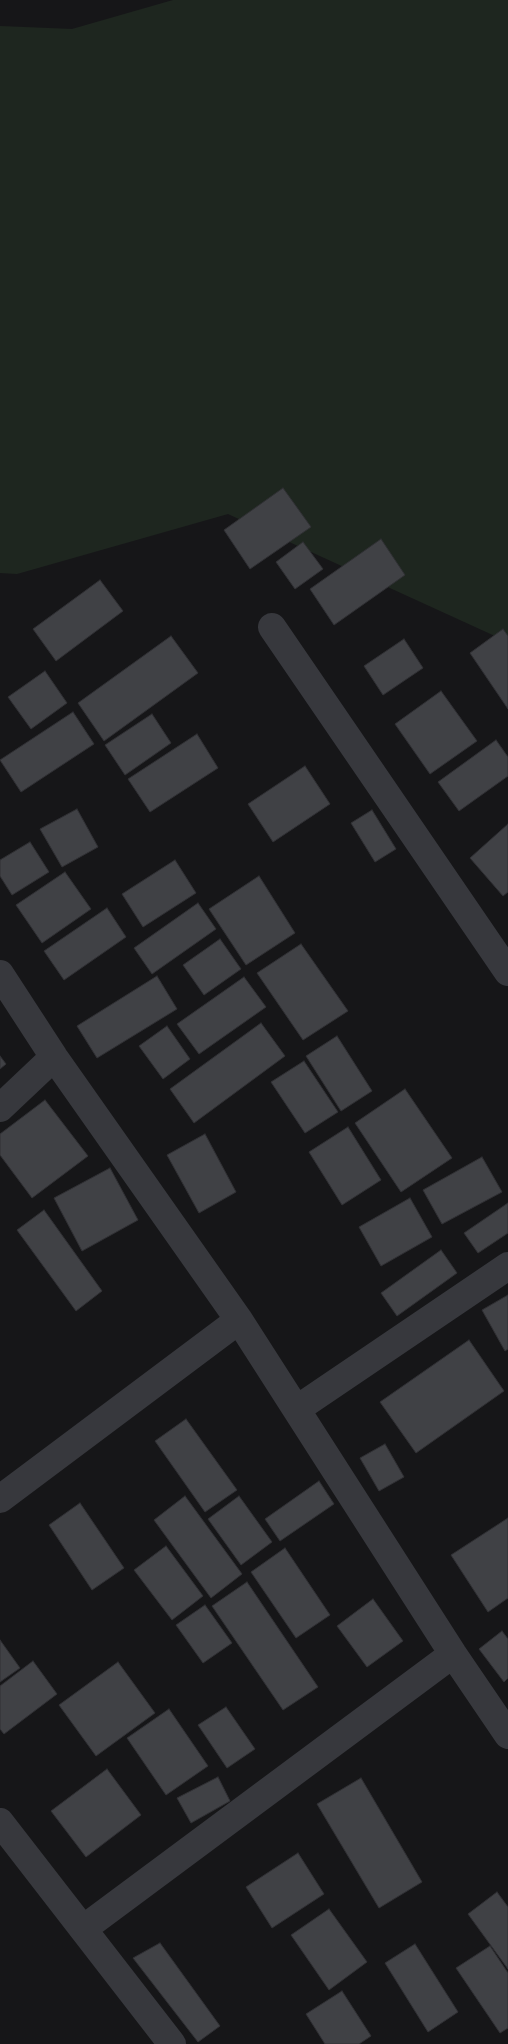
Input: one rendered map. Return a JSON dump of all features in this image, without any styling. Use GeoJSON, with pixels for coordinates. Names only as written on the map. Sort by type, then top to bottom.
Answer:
{"type":"FeatureCollection","features":[{"type":"Feature","properties":{"kind":"street"},"geometry":{"type":"LineString","coordinates":[[272,627],[508,972]]}},
{"type":"Feature","properties":{"kind":"street"},"geometry":{"type":"LineString","coordinates":[[0,974],[54,1057],[239,1320],[452,1654],[508,1735]]}},
{"type":"Feature","properties":{"kind":"street"},"geometry":{"type":"LineString","coordinates":[[0,1108],[54,1057]]}},
{"type":"Feature","properties":{"kind":"street"},"geometry":{"type":"LineString","coordinates":[[296,1409],[508,1266]]}},
{"type":"Feature","properties":{"kind":"street"},"geometry":{"type":"LineString","coordinates":[[0,1499],[239,1320]]}},
{"type":"Feature","properties":{"kind":"street"},"geometry":{"type":"LineString","coordinates":[[83,1929],[452,1654]]}},
{"type":"Feature","properties":{"kind":"street"},"geometry":{"type":"LineString","coordinates":[[0,1822],[172,2044]]}},
{"type":"Feature","properties":{"kind":"shaded area"},"geometry":{"type":"Polygon","coordinates":[[[173,0],[508,0],[508,642],[228,514],[17,574],[0,573],[0,26],[72,29],[173,0]]]}},
{"type":"Feature","properties":{"kind":"building"},"geometry":{"type":"Polygon","coordinates":[[[283,488],[311,527],[250,569],[224,530],[283,488]]]}},
{"type":"Feature","properties":{"kind":"building"},"geometry":{"type":"Polygon","coordinates":[[[381,539],[405,575],[334,625],[310,589],[381,539]]]}},
{"type":"Feature","properties":{"kind":"building"},"geometry":{"type":"Polygon","coordinates":[[[303,542],[323,569],[295,589],[276,562],[303,542]]]}},
{"type":"Feature","properties":{"kind":"building"},"geometry":{"type":"Polygon","coordinates":[[[100,580],[123,611],[56,661],[33,629],[100,580]]]}},
{"type":"Feature","properties":{"kind":"building"},"geometry":{"type":"Polygon","coordinates":[[[503,629],[508,636],[508,709],[470,653],[503,629]]]}},
{"type":"Feature","properties":{"kind":"building"},"geometry":{"type":"Polygon","coordinates":[[[171,636],[198,673],[104,741],[78,703],[171,636]]]}},
{"type":"Feature","properties":{"kind":"building"},"geometry":{"type":"Polygon","coordinates":[[[404,639],[423,668],[383,695],[364,666],[404,639]]]}},
{"type":"Feature","properties":{"kind":"building"},"geometry":{"type":"Polygon","coordinates":[[[45,671],[67,703],[31,729],[8,697],[45,671]]]}},
{"type":"Feature","properties":{"kind":"building"},"geometry":{"type":"Polygon","coordinates":[[[441,691],[477,741],[430,774],[395,724],[441,691]]]}},
{"type":"Feature","properties":{"kind":"building"},"geometry":{"type":"Polygon","coordinates":[[[73,712],[94,744],[21,792],[0,760],[73,712]]]}},
{"type":"Feature","properties":{"kind":"building"},"geometry":{"type":"Polygon","coordinates":[[[152,714],[171,743],[125,775],[105,745],[152,714]]]}},
{"type":"Feature","properties":{"kind":"building"},"geometry":{"type":"Polygon","coordinates":[[[197,734],[218,768],[150,812],[128,779],[197,734]]]}},
{"type":"Feature","properties":{"kind":"building"},"geometry":{"type":"Polygon","coordinates":[[[496,740],[508,757],[508,776],[459,811],[438,782],[496,740]]]}},
{"type":"Feature","properties":{"kind":"building"},"geometry":{"type":"Polygon","coordinates":[[[305,766],[330,804],[273,842],[248,804],[305,766]]]}},
{"type":"Feature","properties":{"kind":"building"},"geometry":{"type":"Polygon","coordinates":[[[77,809],[98,847],[62,867],[40,829],[77,809]]]}},
{"type":"Feature","properties":{"kind":"building"},"geometry":{"type":"Polygon","coordinates":[[[372,810],[396,849],[375,862],[351,823],[372,810]]]}},
{"type":"Feature","properties":{"kind":"building"},"geometry":{"type":"Polygon","coordinates":[[[508,824],[508,892],[503,896],[470,858],[508,824]]]}},
{"type":"Feature","properties":{"kind":"building"},"geometry":{"type":"Polygon","coordinates":[[[30,842],[49,872],[12,895],[0,876],[0,860],[30,842]]]}},
{"type":"Feature","properties":{"kind":"building"},"geometry":{"type":"Polygon","coordinates":[[[175,860],[196,893],[143,927],[122,894],[175,860]]]}},
{"type":"Feature","properties":{"kind":"building"},"geometry":{"type":"Polygon","coordinates":[[[65,872],[91,909],[42,943],[16,905],[65,872]]]}},
{"type":"Feature","properties":{"kind":"building"},"geometry":{"type":"Polygon","coordinates":[[[259,876],[295,933],[246,965],[209,909],[259,876]]]}},
{"type":"Feature","properties":{"kind":"building"},"geometry":{"type":"Polygon","coordinates":[[[198,903],[216,929],[152,974],[134,948],[198,903]]]}},
{"type":"Feature","properties":{"kind":"building"},"geometry":{"type":"Polygon","coordinates":[[[107,908],[126,937],[64,980],[44,951],[107,908]]]}},
{"type":"Feature","properties":{"kind":"building"},"geometry":{"type":"Polygon","coordinates":[[[220,939],[241,969],[204,995],[183,965],[220,939]]]}},
{"type":"Feature","properties":{"kind":"building"},"geometry":{"type":"Polygon","coordinates":[[[301,944],[348,1011],[303,1040],[257,973],[301,944]]]}},
{"type":"Feature","properties":{"kind":"building"},"geometry":{"type":"Polygon","coordinates":[[[157,976],[177,1009],[97,1058],[77,1026],[157,976]]]}},
{"type":"Feature","properties":{"kind":"building"},"geometry":{"type":"Polygon","coordinates":[[[244,977],[266,1007],[199,1054],[177,1024],[244,977]]]}},
{"type":"Feature","properties":{"kind":"building"},"geometry":{"type":"Polygon","coordinates":[[[261,1023],[285,1056],[194,1123],[170,1089],[261,1023]]]}},
{"type":"Feature","properties":{"kind":"building"},"geometry":{"type":"Polygon","coordinates":[[[167,1026],[190,1059],[163,1079],[139,1046],[167,1026]]]}},
{"type":"Feature","properties":{"kind":"building"},"geometry":{"type":"Polygon","coordinates":[[[337,1036],[372,1091],[341,1111],[306,1056],[337,1036]]]}},
{"type":"Feature","properties":{"kind":"building"},"geometry":{"type":"Polygon","coordinates":[[[0,1056],[6,1064],[0,1069],[0,1056]]]}},
{"type":"Feature","properties":{"kind":"building"},"geometry":{"type":"Polygon","coordinates":[[[304,1061],[338,1112],[305,1133],[271,1082],[304,1061]]]}},
{"type":"Feature","properties":{"kind":"building"},"geometry":{"type":"Polygon","coordinates":[[[405,1089],[452,1158],[401,1192],[355,1123],[405,1089]]]}},
{"type":"Feature","properties":{"kind":"building"},"geometry":{"type":"Polygon","coordinates":[[[45,1100],[88,1156],[32,1198],[0,1155],[0,1134],[45,1100]]]}},
{"type":"Feature","properties":{"kind":"building"},"geometry":{"type":"Polygon","coordinates":[[[348,1127],[381,1180],[342,1205],[309,1152],[348,1127]]]}},
{"type":"Feature","properties":{"kind":"building"},"geometry":{"type":"Polygon","coordinates":[[[205,1134],[236,1192],[199,1213],[167,1155],[205,1134]]]}},
{"type":"Feature","properties":{"kind":"building"},"geometry":{"type":"Polygon","coordinates":[[[482,1157],[502,1192],[442,1224],[423,1190],[482,1157]]]}},
{"type":"Feature","properties":{"kind":"building"},"geometry":{"type":"Polygon","coordinates":[[[110,1168],[138,1220],[82,1251],[54,1198],[110,1168]]]}},
{"type":"Feature","properties":{"kind":"building"},"geometry":{"type":"Polygon","coordinates":[[[410,1198],[432,1237],[381,1266],[359,1227],[410,1198]]]}},
{"type":"Feature","properties":{"kind":"building"},"geometry":{"type":"Polygon","coordinates":[[[508,1203],[508,1233],[478,1253],[464,1233],[508,1203]]]}},
{"type":"Feature","properties":{"kind":"building"},"geometry":{"type":"Polygon","coordinates":[[[44,1210],[102,1291],[76,1311],[17,1230],[44,1210]]]}},
{"type":"Feature","properties":{"kind":"building"},"geometry":{"type":"Polygon","coordinates":[[[441,1250],[457,1273],[397,1316],[381,1293],[441,1250]]]}},
{"type":"Feature","properties":{"kind":"building"},"geometry":{"type":"Polygon","coordinates":[[[508,1295],[508,1349],[505,1351],[482,1310],[508,1295]]]}},
{"type":"Feature","properties":{"kind":"building"},"geometry":{"type":"Polygon","coordinates":[[[469,1340],[504,1391],[416,1453],[380,1402],[469,1340]]]}},
{"type":"Feature","properties":{"kind":"building"},"geometry":{"type":"Polygon","coordinates":[[[186,1419],[237,1490],[205,1512],[155,1441],[186,1419]]]}},
{"type":"Feature","properties":{"kind":"building"},"geometry":{"type":"Polygon","coordinates":[[[385,1444],[404,1477],[379,1491],[360,1458],[385,1444]]]}},
{"type":"Feature","properties":{"kind":"building"},"geometry":{"type":"Polygon","coordinates":[[[319,1481],[334,1504],[280,1541],[265,1519],[319,1481]]]}},
{"type":"Feature","properties":{"kind":"building"},"geometry":{"type":"Polygon","coordinates":[[[185,1496],[242,1574],[211,1598],[154,1520],[185,1496]]]}},
{"type":"Feature","properties":{"kind":"building"},"geometry":{"type":"Polygon","coordinates":[[[239,1496],[272,1542],[241,1565],[208,1519],[239,1496]]]}},
{"type":"Feature","properties":{"kind":"building"},"geometry":{"type":"Polygon","coordinates":[[[80,1503],[124,1568],[92,1590],[49,1525],[80,1503]]]}},
{"type":"Feature","properties":{"kind":"building"},"geometry":{"type":"Polygon","coordinates":[[[508,1518],[508,1598],[488,1612],[451,1555],[508,1518]]]}},
{"type":"Feature","properties":{"kind":"building"},"geometry":{"type":"Polygon","coordinates":[[[166,1546],[203,1596],[172,1620],[134,1570],[166,1546]]]}},
{"type":"Feature","properties":{"kind":"building"},"geometry":{"type":"Polygon","coordinates":[[[285,1548],[330,1615],[296,1638],[251,1572],[285,1548]]]}},
{"type":"Feature","properties":{"kind":"building"},"geometry":{"type":"Polygon","coordinates":[[[247,1582],[318,1687],[283,1710],[212,1606],[247,1582]]]}},
{"type":"Feature","properties":{"kind":"building"},"geometry":{"type":"Polygon","coordinates":[[[373,1599],[403,1641],[367,1667],[337,1626],[373,1599]]]}},
{"type":"Feature","properties":{"kind":"building"},"geometry":{"type":"Polygon","coordinates":[[[205,1605],[232,1643],[203,1663],[176,1625],[205,1605]]]}},
{"type":"Feature","properties":{"kind":"building"},"geometry":{"type":"Polygon","coordinates":[[[502,1631],[508,1639],[508,1678],[504,1682],[479,1649],[502,1631]]]}},
{"type":"Feature","properties":{"kind":"building"},"geometry":{"type":"Polygon","coordinates":[[[0,1640],[20,1668],[0,1682],[0,1640]]]}},
{"type":"Feature","properties":{"kind":"building"},"geometry":{"type":"Polygon","coordinates":[[[33,1661],[57,1694],[4,1734],[0,1729],[0,1686],[33,1661]]]}},
{"type":"Feature","properties":{"kind":"building"},"geometry":{"type":"Polygon","coordinates":[[[118,1662],[155,1713],[96,1756],[59,1705],[118,1662]]]}},
{"type":"Feature","properties":{"kind":"building"},"geometry":{"type":"Polygon","coordinates":[[[226,1707],[255,1749],[227,1768],[198,1725],[226,1707]]]}},
{"type":"Feature","properties":{"kind":"building"},"geometry":{"type":"Polygon","coordinates":[[[169,1709],[208,1766],[166,1795],[127,1738],[169,1709]]]}},
{"type":"Feature","properties":{"kind":"building"},"geometry":{"type":"Polygon","coordinates":[[[107,1769],[141,1815],[86,1857],[51,1811],[107,1769]]]}},
{"type":"Feature","properties":{"kind":"building"},"geometry":{"type":"Polygon","coordinates":[[[218,1777],[230,1801],[191,1823],[177,1798],[218,1777]]]}},
{"type":"Feature","properties":{"kind":"building"},"geometry":{"type":"Polygon","coordinates":[[[361,1778],[422,1882],[379,1908],[317,1804],[361,1778]]]}},
{"type":"Feature","properties":{"kind":"building"},"geometry":{"type":"Polygon","coordinates":[[[298,1853],[324,1894],[272,1928],[246,1887],[298,1853]]]}},
{"type":"Feature","properties":{"kind":"building"},"geometry":{"type":"Polygon","coordinates":[[[497,1892],[508,1907],[508,1969],[468,1914],[497,1892]]]}},
{"type":"Feature","properties":{"kind":"building"},"geometry":{"type":"Polygon","coordinates":[[[329,1909],[367,1962],[329,1990],[291,1935],[329,1909]]]}},
{"type":"Feature","properties":{"kind":"building"},"geometry":{"type":"Polygon","coordinates":[[[160,1943],[220,2026],[198,2042],[133,1958],[160,1943]]]}},
{"type":"Feature","properties":{"kind":"building"},"geometry":{"type":"Polygon","coordinates":[[[415,1944],[458,2012],[428,2032],[385,1963],[415,1944]]]}},
{"type":"Feature","properties":{"kind":"building"},"geometry":{"type":"Polygon","coordinates":[[[490,1946],[508,1973],[508,2028],[500,2033],[456,1968],[490,1946]]]}},
{"type":"Feature","properties":{"kind":"building"},"geometry":{"type":"Polygon","coordinates":[[[342,1991],[371,2036],[359,2044],[325,2044],[306,2014],[342,1991]]]}}]}
